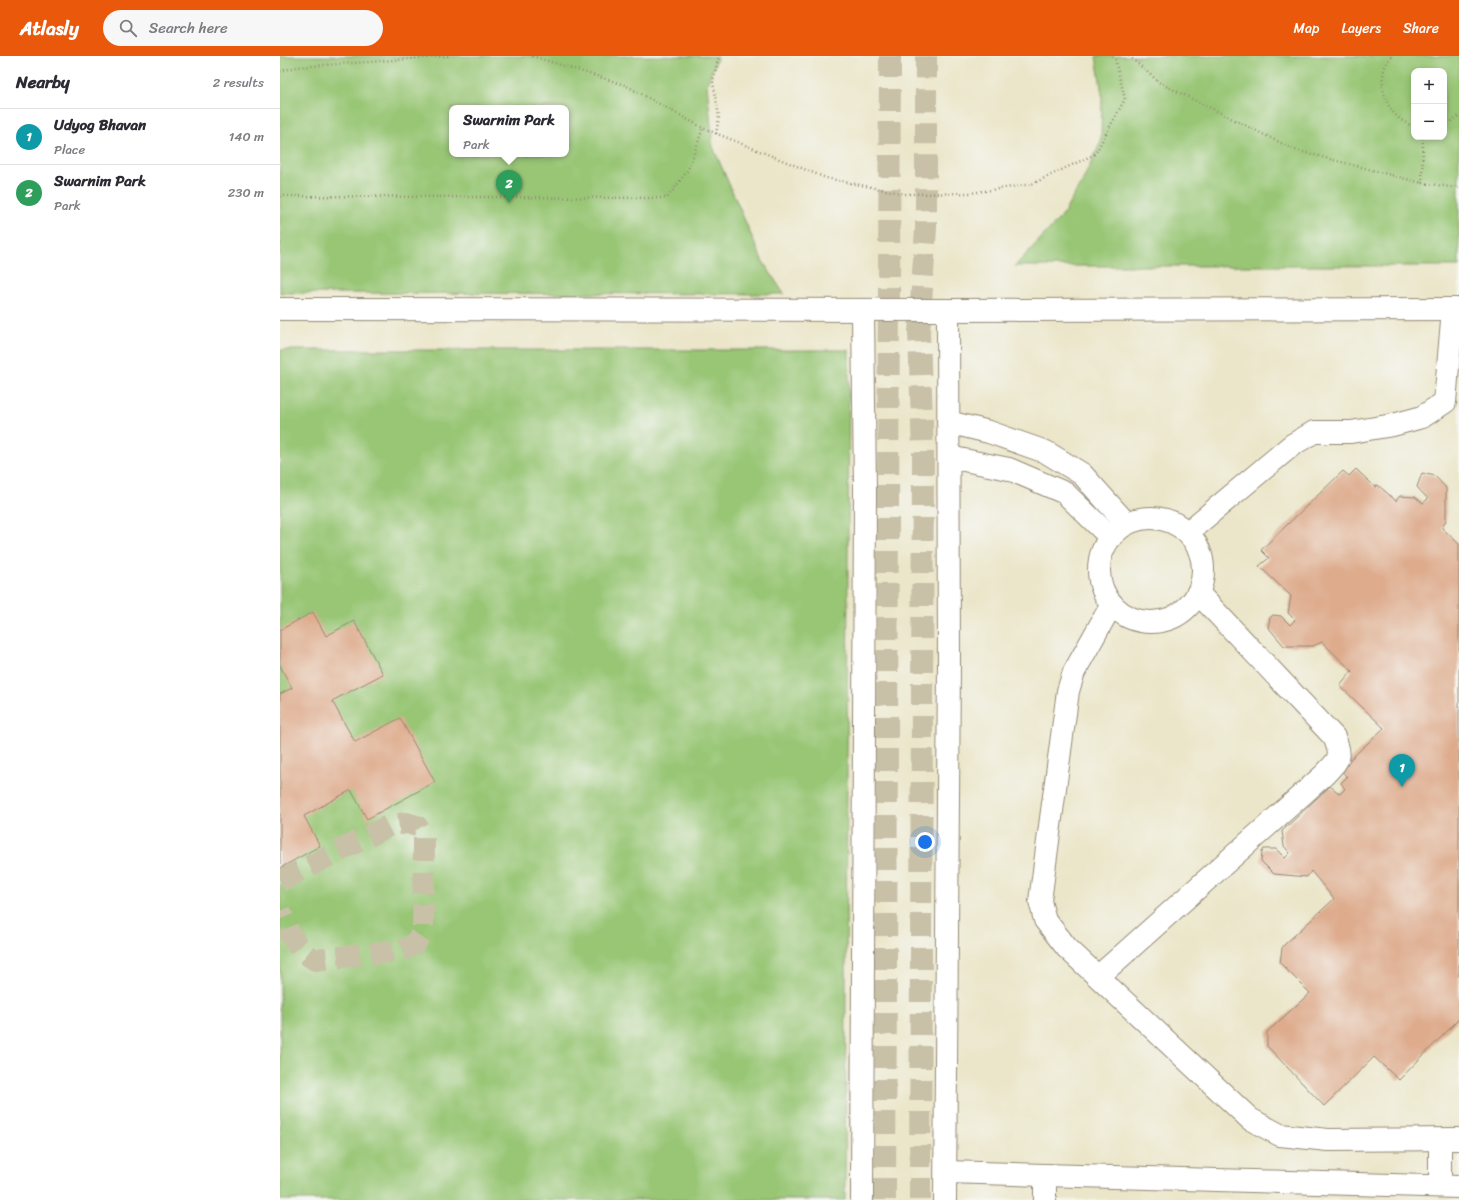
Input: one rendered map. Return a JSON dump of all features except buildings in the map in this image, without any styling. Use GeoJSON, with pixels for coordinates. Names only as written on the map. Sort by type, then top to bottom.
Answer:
{"type":"FeatureCollection","features":[{"type":"Feature","properties":{"kind":"street"},"geometry":{"type":"LineString","coordinates":[[280,309],[1456,309],[1452,403],[1422,417],[1393,425],[1351,432],[1314,432],[1292,445],[1188,532]]}},
{"type":"Feature","properties":{"kind":"street"},"geometry":{"type":"LineString","coordinates":[[862,1200],[865,500],[863,310]]}},
{"type":"Feature","properties":{"kind":"street"},"geometry":{"type":"LineString","coordinates":[[946,1200],[949,664],[948,310]]}},
{"type":"Feature","properties":{"kind":"street"},"geometry":{"type":"LineString","coordinates":[[948,422],[989,432],[1046,452],[1082,474],[1126,523]]}},
{"type":"Feature","properties":{"kind":"street"},"geometry":{"type":"LineString","coordinates":[[948,458],[1009,469],[1065,493],[1110,537]]}},
{"type":"Feature","properties":{"kind":"street"},"geometry":{"type":"LineString","coordinates":[[1147,517],[1169,520],[1188,532],[1200,550],[1204,572],[1198,593],[1184,610],[1165,620],[1143,622],[1122,614],[1107,599],[1099,579],[1100,557],[1110,537],[1126,523],[1147,517]]}},
{"type":"Feature","properties":{"kind":"street"},"geometry":{"type":"LineString","coordinates":[[1099,976],[1324,775],[1338,760],[1339,750],[1334,737],[1198,593]]}},
{"type":"Feature","properties":{"kind":"street"},"geometry":{"type":"LineString","coordinates":[[946,1172],[1449,1186],[1450,1140],[1328,1140],[1280,1135],[1250,1119],[1099,976],[1067,948],[1045,920],[1040,901],[1068,690],[1074,672],[1112,604]]}},
{"type":"Feature","properties":{"kind":"street"},"geometry":{"type":"LineString","coordinates":[[1045,1175],[1045,1200]]}},
{"type":"Feature","properties":{"kind":"path"},"geometry":{"type":"LineString","coordinates":[[280,70],[297,67],[451,56]]}},
{"type":"Feature","properties":{"kind":"path"},"geometry":{"type":"LineString","coordinates":[[532,56],[625,85],[703,128],[826,178],[905,194],[971,193],[1032,184],[1095,154],[1125,99],[1115,59],[1112,56]]}},
{"type":"Feature","properties":{"kind":"path"},"geometry":{"type":"LineString","coordinates":[[716,134],[719,117],[713,81],[719,56]]}},
{"type":"Feature","properties":{"kind":"path"},"geometry":{"type":"LineString","coordinates":[[1129,56],[1160,83],[1295,150],[1422,184],[1459,188]]}},
{"type":"Feature","properties":{"kind":"path"},"geometry":{"type":"LineString","coordinates":[[1391,56],[1383,74],[1382,81],[1384,94],[1389,107],[1398,117],[1411,124]]}},
{"type":"Feature","properties":{"kind":"path"},"geometry":{"type":"LineString","coordinates":[[1447,124],[1459,116]]}},
{"type":"Feature","properties":{"kind":"path"},"geometry":{"type":"LineString","coordinates":[[280,196],[667,198],[688,170],[703,128]]}},
{"type":"Feature","properties":{"kind":"path"},"geometry":{"type":"LineString","coordinates":[[1422,184],[1423,140]]}},
{"type":"Feature","properties":{"kind":"green space"},"geometry":{"type":"Polygon","coordinates":[[[280,56],[718,56],[707,84],[713,147],[762,260],[784,294],[280,293],[280,56]]]}},
{"type":"Feature","properties":{"kind":"green space"},"geometry":{"type":"Polygon","coordinates":[[[1096,56],[1459,56],[1459,266],[1015,266],[1062,216],[1083,180],[1101,141],[1102,94],[1096,56]]]}},
{"type":"Feature","properties":{"kind":"green space"},"geometry":{"type":"Polygon","coordinates":[[[280,350],[849,350],[845,1200],[280,1200],[280,350]]]}},
{"type":"Feature","properties":{"kind":"tunnel"},"geometry":{"type":"LineString","coordinates":[[885,1200],[890,56]]}},
{"type":"Feature","properties":{"kind":"tunnel"},"geometry":{"type":"LineString","coordinates":[[920,1200],[923,454],[919,333],[926,228],[926,56]]}},
{"type":"Feature","properties":{"kind":"tunnel"},"geometry":{"type":"LineString","coordinates":[[280,881],[390,825],[407,823],[417,826],[424,838],[423,932],[415,943],[404,950],[315,960],[297,945],[289,933],[280,911]]}},
{"type":"Feature","properties":{"kind":"place","name":"Swarnim Park"},"geometry":{"type":"Point","coordinates":[509,203]}},
{"type":"Feature","properties":{"kind":"place","name":"Udyog Bhavan"},"geometry":{"type":"Point","coordinates":[1402,787]}}]}
